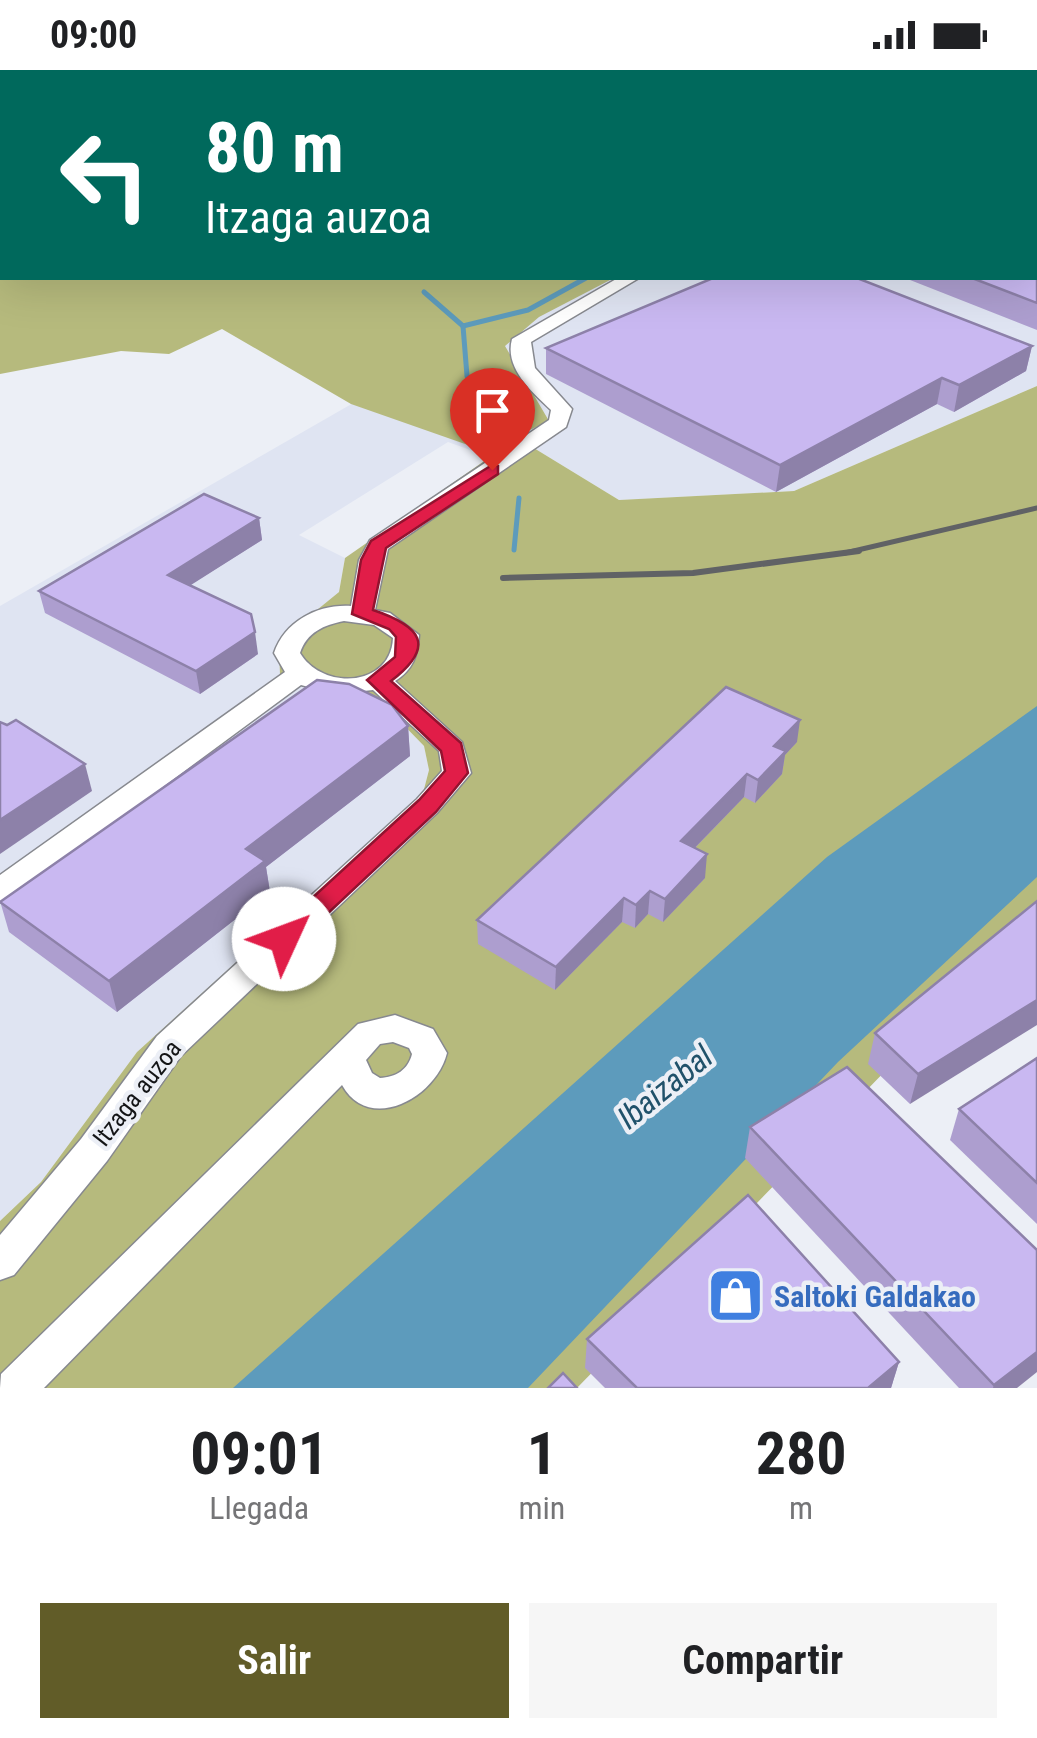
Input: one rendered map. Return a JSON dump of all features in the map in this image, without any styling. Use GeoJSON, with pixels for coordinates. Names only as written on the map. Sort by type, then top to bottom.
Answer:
{"type":"FeatureCollection","features":[{"type":"Feature","properties":{"kind":"street"},"geometry":{"type":"LineString","coordinates":[[362,614],[371,560],[378,545],[559,424],[562,410],[520,358],[518,347],[522,339],[626,280]]}},
{"type":"Feature","properties":{"kind":"street"},"geometry":{"type":"LineString","coordinates":[[362,614],[396,625],[406,635],[409,648],[394,672],[378,680],[344,687],[298,674],[287,654],[298,632],[326,617],[362,614]]}},
{"type":"Feature","properties":{"kind":"street"},"geometry":{"type":"LineString","coordinates":[[0,891],[298,674]]}},
{"type":"Feature","properties":{"kind":"street","name":"Itzaga auzoa"},"geometry":{"type":"LineString","coordinates":[[0,1262],[94,1150],[169,1046],[427,806],[456,773],[452,748],[378,680]]}},
{"type":"Feature","properties":{"kind":"street"},"geometry":{"type":"LineString","coordinates":[[16,1388],[348,1057]]}},
{"type":"Feature","properties":{"kind":"shaded area"},"geometry":{"type":"Polygon","coordinates":[[[568,280],[1037,280],[1037,386],[794,491],[619,500],[524,442],[490,457],[448,442],[299,535],[345,558],[339,592],[285,636],[389,710],[424,746],[429,770],[423,793],[137,1052],[41,1182],[0,1221],[0,606],[568,280]]]}},
{"type":"Feature","properties":{"kind":"green space"},"geometry":{"type":"Polygon","coordinates":[[[0,280],[610,280],[539,317],[505,346],[549,421],[485,451],[351,404],[222,329],[169,354],[121,351],[0,374],[0,280]]]}},
{"type":"Feature","properties":{"kind":"green space"},"geometry":{"type":"Polygon","coordinates":[[[1037,386],[1037,915],[577,1388],[0,1388],[0,1221],[41,1182],[137,1052],[423,793],[429,770],[424,746],[389,710],[320,694],[280,675],[279,646],[285,636],[339,592],[345,558],[490,457],[524,442],[619,500],[794,491],[1037,386]]]}},
{"type":"Feature","properties":{"kind":"water","name":"Ibaizabal"},"geometry":{"type":"Polygon","coordinates":[[[1037,706],[1037,877],[838,1062],[528,1388],[233,1388],[827,857],[1037,706]]]}},
{"type":"Feature","properties":{"kind":"building"},"geometry":{"type":"Polygon","coordinates":[[[708,280],[862,280],[1032,346],[959,385],[942,378],[780,465],[546,348],[708,280]]]}},
{"type":"Feature","properties":{"kind":"building"},"geometry":{"type":"Polygon","coordinates":[[[977,280],[1037,280],[1037,303],[977,280]]]}},
{"type":"Feature","properties":{"kind":"building"},"geometry":{"type":"Polygon","coordinates":[[[204,494],[259,518],[168,575],[251,614],[255,632],[196,671],[39,591],[204,494]]]}},
{"type":"Feature","properties":{"kind":"building"},"geometry":{"type":"Polygon","coordinates":[[[317,680],[349,684],[392,705],[408,726],[246,849],[265,861],[109,981],[0,902],[317,680]]]}},
{"type":"Feature","properties":{"kind":"building"},"geometry":{"type":"Polygon","coordinates":[[[726,687],[800,720],[774,746],[786,751],[758,780],[747,774],[681,841],[707,854],[665,899],[650,891],[636,905],[624,898],[556,967],[477,920],[726,687]]]}},
{"type":"Feature","properties":{"kind":"building"},"geometry":{"type":"Polygon","coordinates":[[[16,720],[85,764],[0,820],[0,722],[7,725],[16,720]]]}},
{"type":"Feature","properties":{"kind":"building"},"geometry":{"type":"Polygon","coordinates":[[[1037,901],[1037,1000],[918,1074],[875,1033],[1037,901]]]}},
{"type":"Feature","properties":{"kind":"building"},"geometry":{"type":"Polygon","coordinates":[[[1037,1058],[1037,1183],[959,1109],[1037,1058]]]}},
{"type":"Feature","properties":{"kind":"building"},"geometry":{"type":"Polygon","coordinates":[[[847,1067],[1037,1250],[1037,1352],[994,1385],[750,1127],[847,1067]]]}},
{"type":"Feature","properties":{"kind":"building","name":"Saltoki Galdakao"},"geometry":{"type":"Polygon","coordinates":[[[748,1195],[899,1362],[868,1388],[637,1388],[587,1339],[748,1195]]]}},
{"type":"Feature","properties":{"kind":"building"},"geometry":{"type":"Polygon","coordinates":[[[563,1373],[577,1388],[548,1388],[563,1373]]]}},
{"type":"Feature","properties":{"kind":"waterway"},"geometry":{"type":"LineString","coordinates":[[463,326],[528,310],[582,280]]}},
{"type":"Feature","properties":{"kind":"waterway"},"geometry":{"type":"LineString","coordinates":[[424,292],[463,326]]}},
{"type":"Feature","properties":{"kind":"waterway"},"geometry":{"type":"LineString","coordinates":[[463,326],[467,376],[496,447]]}},
{"type":"Feature","properties":{"kind":"waterway"},"geometry":{"type":"LineString","coordinates":[[514,550],[519,498]]}},
{"type":"Feature","properties":{"kind":"railway"},"geometry":{"type":"LineString","coordinates":[[846,553],[1037,508]]}},
{"type":"Feature","properties":{"kind":"railway"},"geometry":{"type":"LineString","coordinates":[[846,553],[859,551]]}},
{"type":"Feature","properties":{"kind":"railway"},"geometry":{"type":"LineString","coordinates":[[503,578],[693,573],[846,553]]}},
{"type":"Feature","properties":{"kind":"place","name":"Saltoki Galdakao"},"geometry":{"type":"Point","coordinates":[735,1296]}},
{"type":"Feature","properties":{"kind":"route"},"geometry":{"type":"LineString","coordinates":[[284,939],[427,806],[456,773],[452,748],[378,680],[394,672],[405,660],[409,648],[406,635],[396,625],[362,614],[371,560],[378,545],[492,470]]}}]}
